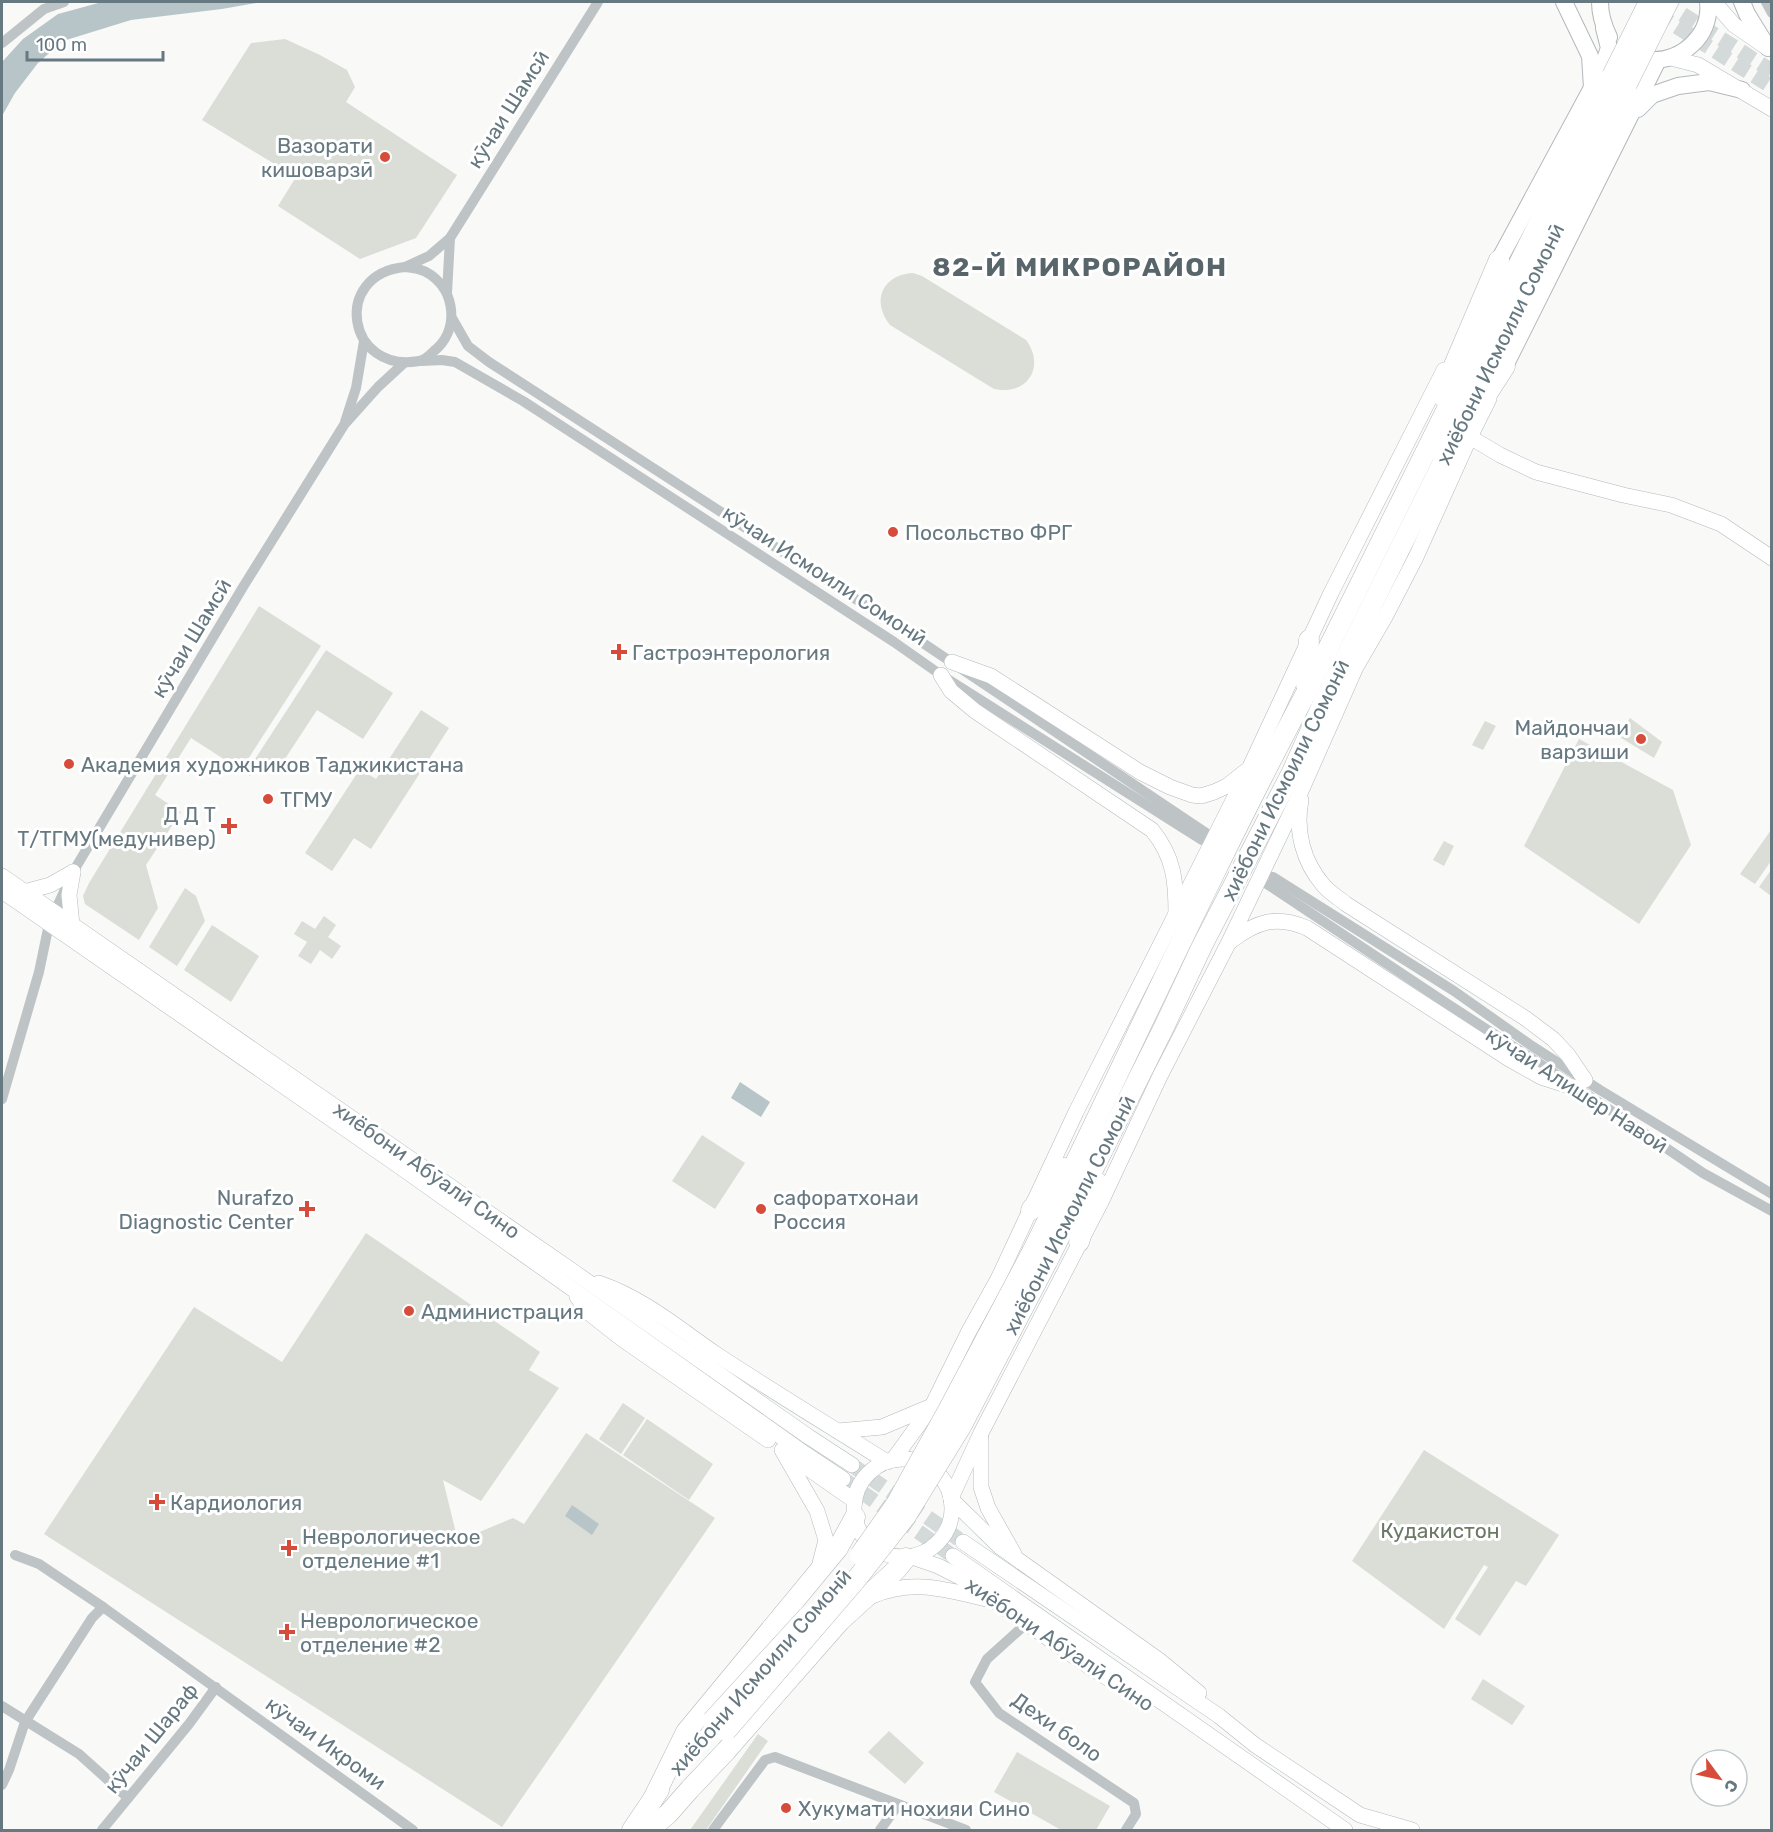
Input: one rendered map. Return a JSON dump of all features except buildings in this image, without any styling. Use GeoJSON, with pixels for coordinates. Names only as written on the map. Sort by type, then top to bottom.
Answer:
{"type":"FeatureCollection","features":[{"type":"Feature","properties":{"kind":"highway"},"geometry":{"type":"LineString","coordinates":[[1619,80],[1649,2]]}},
{"type":"Feature","properties":{"kind":"highway"},"geometry":{"type":"LineString","coordinates":[[1619,80],[1668,2]]}},
{"type":"Feature","properties":{"kind":"highway","name":"хиёбони Исмоили Сомонӣ"},"geometry":{"type":"LineString","coordinates":[[632,1830],[674,1768],[719,1726],[846,1574],[896,1504],[953,1402],[1110,1136],[1202,946],[1292,772],[1314,699],[1432,461],[1456,429],[1619,80]]}},
{"type":"Feature","properties":{"kind":"highway"},"geometry":{"type":"LineString","coordinates":[[1432,461],[1446,384],[1498,260]]}},
{"type":"Feature","properties":{"kind":"highway"},"geometry":{"type":"LineString","coordinates":[[1432,461],[1505,366]]}},
{"type":"Feature","properties":{"kind":"highway"},"geometry":{"type":"LineString","coordinates":[[1309,640],[1314,699]]}},
{"type":"Feature","properties":{"kind":"highway"},"geometry":{"type":"LineString","coordinates":[[1314,699],[1356,667]]}},
{"type":"Feature","properties":{"kind":"highway","name":"хиёбони Исмоили Сомонӣ"},"geometry":{"type":"LineString","coordinates":[[1040,1257],[1090,1135],[1142,1023],[1276,751],[1314,699]]}},
{"type":"Feature","properties":{"kind":"highway"},"geometry":{"type":"LineString","coordinates":[[1032,1210],[1090,1135]]}},
{"type":"Feature","properties":{"kind":"highway"},"geometry":{"type":"LineString","coordinates":[[1079,1242],[1110,1136]]}},
{"type":"Feature","properties":{"kind":"highway"},"geometry":{"type":"LineString","coordinates":[[652,1801],[686,1732],[838,1548],[855,1509]]}},
{"type":"Feature","properties":{"kind":"highway"},"geometry":{"type":"LineString","coordinates":[[647,1830],[668,1814],[840,1621],[909,1557]]}},
{"type":"Feature","properties":{"kind":"highway","name":"хиёбони Исмоили Сомонӣ"},"geometry":{"type":"LineString","coordinates":[[647,1830],[683,1782],[719,1726]]}},
{"type":"Feature","properties":{"kind":"main road"},"geometry":{"type":"LineString","coordinates":[[1564,2],[1590,56],[1592,88]]}},
{"type":"Feature","properties":{"kind":"main road"},"geometry":{"type":"LineString","coordinates":[[951,1498],[981,1433],[1101,1202],[1160,1076],[1229,942],[1306,781],[1356,667],[1416,557],[1470,437],[1629,118],[1665,59],[1683,52],[1694,43],[1706,20],[1708,2]]}},
{"type":"Feature","properties":{"kind":"main road"},"geometry":{"type":"LineString","coordinates":[[1714,2],[1734,25],[1770,49]]}},
{"type":"Feature","properties":{"kind":"main road"},"geometry":{"type":"LineString","coordinates":[[1742,2],[1747,14],[1770,49]]}},
{"type":"Feature","properties":{"kind":"main road"},"geometry":{"type":"LineString","coordinates":[[890,1461],[932,1406],[968,1333],[998,1280],[1076,1112],[1250,767],[1309,640],[1498,260],[1601,71],[1609,48],[1599,11]]}},
{"type":"Feature","properties":{"kind":"main road"},"geometry":{"type":"LineString","coordinates":[[1599,11],[1611,39],[1620,49],[1632,56],[1644,60],[1665,59],[1698,65],[1772,110]]}},
{"type":"Feature","properties":{"kind":"main road"},"geometry":{"type":"LineString","coordinates":[[1629,118],[1652,95],[1678,86],[1709,82],[1742,90]]}},
{"type":"Feature","properties":{"kind":"main road"},"geometry":{"type":"LineString","coordinates":[[1470,437],[1500,455],[1536,472],[1671,505],[1721,524],[1772,558]]}},
{"type":"Feature","properties":{"kind":"main road"},"geometry":{"type":"LineString","coordinates":[[951,662],[991,676],[1140,772],[1192,795],[1202,796],[1227,786],[1250,767]]}},
{"type":"Feature","properties":{"kind":"main road"},"geometry":{"type":"LineString","coordinates":[[941,675],[951,691],[975,711],[1152,830],[1163,844],[1173,868],[1176,916]]}},
{"type":"Feature","properties":{"kind":"main road"},"geometry":{"type":"LineString","coordinates":[[1306,781],[1300,813],[1301,845],[1311,869],[1325,887],[1346,904],[1525,1018],[1553,1039],[1568,1055],[1582,1085]]}},
{"type":"Feature","properties":{"kind":"main road"},"geometry":{"type":"LineString","coordinates":[[12,891],[50,885],[73,872]]}},
{"type":"Feature","properties":{"kind":"main road"},"geometry":{"type":"LineString","coordinates":[[72,925],[69,895],[73,872]]}},
{"type":"Feature","properties":{"kind":"main road","name":"хиёбони Абӯалӣ Сино"},"geometry":{"type":"LineString","coordinates":[[2,876],[12,891],[396,1164],[852,1465]]}},
{"type":"Feature","properties":{"kind":"main road","name":"хиёбони Абӯалӣ Сино"},"geometry":{"type":"LineString","coordinates":[[51,918],[72,925],[576,1282],[843,1479]]}},
{"type":"Feature","properties":{"kind":"main road"},"geometry":{"type":"LineString","coordinates":[[1229,942],[1247,928],[1269,921],[1290,922],[1307,928],[1509,1059],[1547,1079],[1582,1085]]}},
{"type":"Feature","properties":{"kind":"main road"},"geometry":{"type":"LineString","coordinates":[[576,1282],[619,1290],[648,1306],[717,1354],[838,1431],[890,1461]]}},
{"type":"Feature","properties":{"kind":"main road"},"geometry":{"type":"LineString","coordinates":[[576,1282],[589,1313],[621,1339],[782,1450],[855,1509]]}},
{"type":"Feature","properties":{"kind":"main road"},"geometry":{"type":"LineString","coordinates":[[838,1431],[882,1427],[932,1406]]}},
{"type":"Feature","properties":{"kind":"main road"},"geometry":{"type":"LineString","coordinates":[[981,1433],[981,1487],[988,1508],[1016,1558]]}},
{"type":"Feature","properties":{"kind":"main road"},"geometry":{"type":"LineString","coordinates":[[782,1450],[817,1511],[826,1540],[818,1573]]}},
{"type":"Feature","properties":{"kind":"main road"},"geometry":{"type":"LineString","coordinates":[[905,1459],[918,1461],[930,1467],[943,1480],[951,1498],[952,1512],[944,1536],[924,1553],[909,1557],[892,1556],[878,1551],[867,1542],[859,1530],[855,1509],[858,1488],[875,1468],[890,1461],[905,1459]]}},
{"type":"Feature","properties":{"kind":"main road","name":"хиёбони Абӯалӣ Сино"},"geometry":{"type":"LineString","coordinates":[[951,1498],[988,1536],[1159,1660],[1206,1699],[1219,1716]]}},
{"type":"Feature","properties":{"kind":"main road","name":"хиёбони Абӯалӣ Сино"},"geometry":{"type":"LineString","coordinates":[[963,1542],[1219,1716],[1255,1745],[1360,1815],[1412,1830]]}},
{"type":"Feature","properties":{"kind":"main road","name":"хиёбони Абӯалӣ Сино"},"geometry":{"type":"LineString","coordinates":[[953,1556],[1345,1830]]}},
{"type":"Feature","properties":{"kind":"main road","name":"хиёбони Абӯалӣ Сино"},"geometry":{"type":"LineString","coordinates":[[909,1557],[954,1574],[1091,1668],[1179,1722],[1208,1734]]}},
{"type":"Feature","properties":{"kind":"main road"},"geometry":{"type":"LineString","coordinates":[[861,1601],[886,1590],[911,1586],[948,1590],[994,1601]]}},
{"type":"Feature","properties":{"kind":"street"},"geometry":{"type":"LineString","coordinates":[[2,43],[44,9],[64,2]]}},
{"type":"Feature","properties":{"kind":"street","name":"кӯчаи Шамсӣ"},"geometry":{"type":"LineString","coordinates":[[344,425],[356,388],[364,341],[357,327],[356,311],[364,288],[382,272],[405,267],[429,256],[450,238],[598,2]]}},
{"type":"Feature","properties":{"kind":"street"},"geometry":{"type":"LineString","coordinates":[[1766,2],[1772,13]]}},
{"type":"Feature","properties":{"kind":"street","name":"кӯчаи Шамсӣ"},"geometry":{"type":"LineString","coordinates":[[450,238],[447,293],[452,318]]}},
{"type":"Feature","properties":{"kind":"street"},"geometry":{"type":"LineString","coordinates":[[405,267],[418,268],[429,274],[447,293]]}},
{"type":"Feature","properties":{"kind":"street"},"geometry":{"type":"LineString","coordinates":[[364,341],[386,359],[404,363],[422,361],[438,348],[447,334],[452,318]]}},
{"type":"Feature","properties":{"kind":"street","name":"кӯчаи Исмоили Сомонӣ"},"geometry":{"type":"LineString","coordinates":[[422,361],[455,362],[523,401],[941,675],[1204,837],[951,662],[489,362],[468,346],[452,318]]}},
{"type":"Feature","properties":{"kind":"street","name":"кӯчаи Шамсӣ"},"geometry":{"type":"LineString","coordinates":[[2,1099],[39,972],[51,918],[73,872],[243,587],[344,425],[378,387],[404,363]]}},
{"type":"Feature","properties":{"kind":"street"},"geometry":{"type":"LineString","coordinates":[[813,590],[821,577]]}},
{"type":"Feature","properties":{"kind":"street"},"geometry":{"type":"LineString","coordinates":[[1048,741],[1055,732]]}},
{"type":"Feature","properties":{"kind":"street","name":"кӯчаи Алишер Навоӣ"},"geometry":{"type":"LineString","coordinates":[[1772,1194],[1582,1085],[1386,964],[1270,881],[1454,991],[1532,1046],[1582,1085],[1703,1173],[1772,1211]]}},
{"type":"Feature","properties":{"kind":"street"},"geometry":{"type":"LineString","coordinates":[[1703,1173],[1713,1159]]}},
{"type":"Feature","properties":{"kind":"street","name":"кӯчаи Шараф"},"geometry":{"type":"LineString","coordinates":[[15,1555],[39,1564],[216,1688],[129,1798],[111,1826],[102,1830]]}},
{"type":"Feature","properties":{"kind":"street"},"geometry":{"type":"LineString","coordinates":[[2,1785],[25,1722],[92,1618],[103,1607]]}},
{"type":"Feature","properties":{"kind":"street","name":"Дехи боло"},"geometry":{"type":"LineString","coordinates":[[1028,1623],[987,1659],[975,1682],[999,1713],[1134,1803],[1136,1814],[1126,1830]]}},
{"type":"Feature","properties":{"kind":"street","name":"кӯчаи Икроми"},"geometry":{"type":"LineString","coordinates":[[216,1688],[413,1830]]}},
{"type":"Feature","properties":{"kind":"street"},"geometry":{"type":"LineString","coordinates":[[2,1706],[80,1754],[129,1798]]}},
{"type":"Feature","properties":{"kind":"street"},"geometry":{"type":"LineString","coordinates":[[713,1830],[765,1760],[775,1757],[966,1830]]}},
{"type":"Feature","properties":{"kind":"street"},"geometry":{"type":"LineString","coordinates":[[880,1830],[898,1805]]}},
{"type":"Feature","properties":{"kind":"green space"},"geometry":{"type":"Polygon","coordinates":[[[285,39],[347,70],[355,87],[346,102],[457,175],[416,238],[360,259],[278,206],[296,177],[202,120],[251,43],[285,39]]]}},
{"type":"Feature","properties":{"kind":"green space"},"geometry":{"type":"Polygon","coordinates":[[[913,273],[922,276],[1026,340],[1032,350],[1034,360],[1030,377],[1024,384],[1006,390],[994,389],[890,325],[881,307],[883,291],[894,279],[913,273]]]}},
{"type":"Feature","properties":{"kind":"green space"},"geometry":{"type":"Polygon","coordinates":[[[259,606],[321,646],[241,770],[191,738],[155,795],[181,812],[146,865],[158,908],[139,940],[85,904],[83,896],[259,606]]]}},
{"type":"Feature","properties":{"kind":"green space"},"geometry":{"type":"Polygon","coordinates":[[[326,650],[393,693],[363,739],[317,710],[281,765],[264,765],[250,776],[246,773],[326,650]]]}},
{"type":"Feature","properties":{"kind":"green space"},"geometry":{"type":"Polygon","coordinates":[[[421,710],[449,728],[371,849],[354,838],[332,871],[305,853],[360,769],[376,779],[421,710]]]}},
{"type":"Feature","properties":{"kind":"green space","name":"Майдончаи варзиши"},"geometry":{"type":"Polygon","coordinates":[[[1630,718],[1662,742],[1654,758],[1618,736],[1630,718]]]}},
{"type":"Feature","properties":{"kind":"green space"},"geometry":{"type":"Polygon","coordinates":[[[1485,721],[1496,726],[1483,750],[1472,745],[1485,721]]]}},
{"type":"Feature","properties":{"kind":"green space"},"geometry":{"type":"Polygon","coordinates":[[[1579,739],[1673,790],[1691,845],[1639,924],[1524,846],[1579,739]]]}},
{"type":"Feature","properties":{"kind":"green space"},"geometry":{"type":"Polygon","coordinates":[[[1771,830],[1771,861],[1755,884],[1740,874],[1771,830]]]}},
{"type":"Feature","properties":{"kind":"green space"},"geometry":{"type":"Polygon","coordinates":[[[1444,841],[1454,846],[1444,866],[1433,860],[1444,841]]]}},
{"type":"Feature","properties":{"kind":"green space"},"geometry":{"type":"Polygon","coordinates":[[[1771,870],[1771,896],[1759,887],[1771,870]]]}},
{"type":"Feature","properties":{"kind":"green space"},"geometry":{"type":"Polygon","coordinates":[[[185,888],[196,896],[205,921],[177,966],[149,947],[185,888]]]}},
{"type":"Feature","properties":{"kind":"green space"},"geometry":{"type":"Polygon","coordinates":[[[324,916],[336,925],[328,937],[341,946],[332,959],[320,950],[311,964],[298,956],[307,942],[294,934],[302,921],[315,929],[324,916]]]}},
{"type":"Feature","properties":{"kind":"green space"},"geometry":{"type":"Polygon","coordinates":[[[212,925],[259,956],[231,1002],[184,970],[212,925]]]}},
{"type":"Feature","properties":{"kind":"green space"},"geometry":{"type":"Polygon","coordinates":[[[702,1135],[745,1163],[715,1209],[672,1181],[702,1135]]]}},
{"type":"Feature","properties":{"kind":"green space"},"geometry":{"type":"Polygon","coordinates":[[[366,1233],[540,1352],[529,1370],[559,1388],[481,1501],[443,1480],[458,1541],[513,1518],[524,1524],[586,1433],[715,1518],[502,1827],[44,1534],[194,1307],[282,1362],[366,1233]]]}},
{"type":"Feature","properties":{"kind":"green space"},"geometry":{"type":"Polygon","coordinates":[[[623,1403],[645,1418],[621,1454],[599,1439],[623,1403]]]}},
{"type":"Feature","properties":{"kind":"green space"},"geometry":{"type":"Polygon","coordinates":[[[647,1419],[713,1464],[689,1500],[623,1455],[647,1419]]]}},
{"type":"Feature","properties":{"kind":"green space","name":"Кудакистон"},"geometry":{"type":"Polygon","coordinates":[[[1424,1450],[1559,1535],[1526,1586],[1516,1581],[1480,1636],[1455,1619],[1488,1567],[1484,1565],[1444,1629],[1352,1561],[1424,1450]]]}},
{"type":"Feature","properties":{"kind":"green space"},"geometry":{"type":"Polygon","coordinates":[[[1483,1679],[1525,1706],[1512,1725],[1471,1699],[1483,1679]]]}},
{"type":"Feature","properties":{"kind":"green space"},"geometry":{"type":"Polygon","coordinates":[[[889,1731],[924,1763],[905,1784],[868,1752],[889,1731]]]}},
{"type":"Feature","properties":{"kind":"green space"},"geometry":{"type":"Polygon","coordinates":[[[758,1734],[768,1741],[706,1830],[690,1830],[758,1734]]]}},
{"type":"Feature","properties":{"kind":"green space"},"geometry":{"type":"Polygon","coordinates":[[[1017,1752],[1110,1806],[1096,1830],[1061,1830],[994,1792],[1017,1752]]]}},
{"type":"Feature","properties":{"kind":"shaded area"},"geometry":{"type":"Polygon","coordinates":[[[102,2],[262,2],[131,20],[63,41],[38,63],[15,93],[2,116],[2,62],[23,39],[58,14],[102,2]]]}},
{"type":"Feature","properties":{"kind":"shaded area"},"geometry":{"type":"Polygon","coordinates":[[[740,1082],[770,1102],[761,1117],[731,1098],[740,1082]]]}},
{"type":"Feature","properties":{"kind":"shaded area"},"geometry":{"type":"Polygon","coordinates":[[[572,1505],[599,1524],[592,1535],[565,1516],[572,1505]]]}},
{"type":"Feature","properties":{"kind":"tunnel"},"geometry":{"type":"LineString","coordinates":[[1638,2],[1772,87]]}},
{"type":"Feature","properties":{"kind":"tunnel"},"geometry":{"type":"LineString","coordinates":[[1663,2],[1772,71]]}},
{"type":"Feature","properties":{"kind":"tunnel"},"geometry":{"type":"LineString","coordinates":[[852,1465],[963,1542]]}},
{"type":"Feature","properties":{"kind":"tunnel"},"geometry":{"type":"LineString","coordinates":[[843,1479],[953,1556]]}},
{"type":"Feature","properties":{"kind":"place","name":"Вазорати кишоварзӣ"},"geometry":{"type":"Point","coordinates":[385,157]}},
{"type":"Feature","properties":{"kind":"place","name":"Посольство ФРГ"},"geometry":{"type":"Point","coordinates":[893,532]}},
{"type":"Feature","properties":{"kind":"place","name":"Гастроэнтерология"},"geometry":{"type":"Point","coordinates":[619,652]}},
{"type":"Feature","properties":{"kind":"place","name":"Майдончаи варзиши"},"geometry":{"type":"Point","coordinates":[1641,739]}},
{"type":"Feature","properties":{"kind":"place","name":"Академия художников Таджикистана"},"geometry":{"type":"Point","coordinates":[69,764]}},
{"type":"Feature","properties":{"kind":"place","name":"ТГМУ"},"geometry":{"type":"Point","coordinates":[268,799]}},
{"type":"Feature","properties":{"kind":"place","name":"Д Д Т Т/ТГМУ(медунивер)"},"geometry":{"type":"Point","coordinates":[229,826]}},
{"type":"Feature","properties":{"kind":"place","name":"Nurafzo Diagnostic Center"},"geometry":{"type":"Point","coordinates":[307,1209]}},
{"type":"Feature","properties":{"kind":"place","name":"сафоратхонаи Россия"},"geometry":{"type":"Point","coordinates":[761,1209]}},
{"type":"Feature","properties":{"kind":"place","name":"Администрация"},"geometry":{"type":"Point","coordinates":[409,1311]}},
{"type":"Feature","properties":{"kind":"place","name":"Кардиология"},"geometry":{"type":"Point","coordinates":[157,1502]}},
{"type":"Feature","properties":{"kind":"place","name":"Неврологическое отделение #1"},"geometry":{"type":"Point","coordinates":[289,1548]}},
{"type":"Feature","properties":{"kind":"place","name":"Неврологическое отделение #2"},"geometry":{"type":"Point","coordinates":[287,1632]}},
{"type":"Feature","properties":{"kind":"place","name":"Хукумати нохияи Сино"},"geometry":{"type":"Point","coordinates":[786,1808]}},
{"type":"Feature","properties":{"kind":"district","name":"82-Й МИКРОРАЙОН"},"geometry":{"type":"Point","coordinates":[1080,267]}}]}
